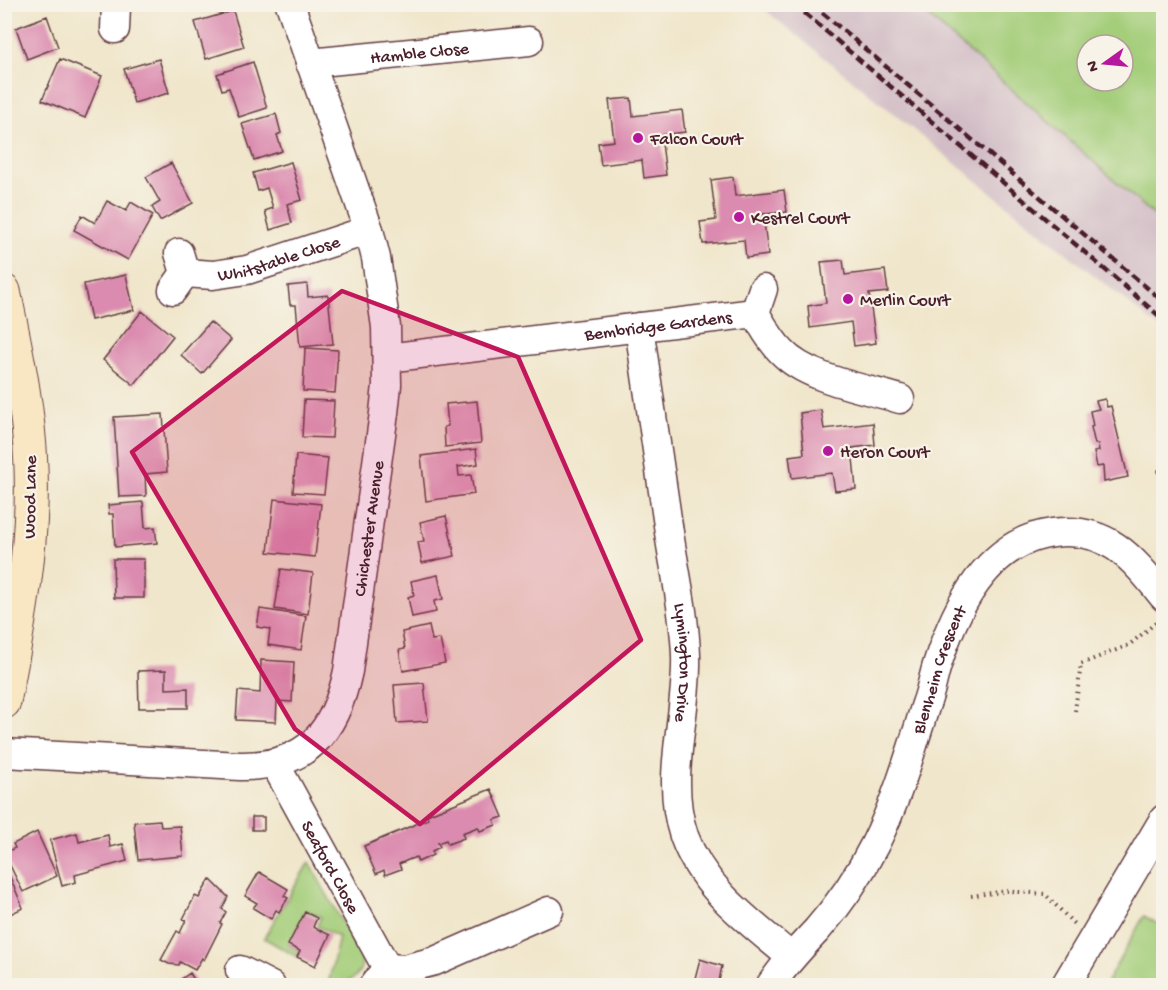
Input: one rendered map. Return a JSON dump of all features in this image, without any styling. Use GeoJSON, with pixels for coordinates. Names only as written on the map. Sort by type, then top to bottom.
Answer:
{"type":"FeatureCollection","features":[{"type":"Feature","properties":{"kind":"street","name":"Chichester Avenue"},"geometry":{"type":"LineString","coordinates":[[4,753],[240,766],[275,764],[295,756],[324,731],[334,716],[343,695],[384,413],[387,358],[383,293],[369,230],[290,4]]}},
{"type":"Feature","properties":{"kind":"street","name":"Hamble Close"},"geometry":{"type":"LineString","coordinates":[[310,63],[529,40]]}},
{"type":"Feature","properties":{"kind":"street","name":"Whitstable Close"},"geometry":{"type":"LineString","coordinates":[[179,272],[213,275],[247,270],[369,230]]}},
{"type":"Feature","properties":{"kind":"street","name":"Wood Lane"},"geometry":{"type":"LineString","coordinates":[[4,291],[28,421],[31,478],[31,512],[26,569],[4,702]]}},
{"type":"Feature","properties":{"kind":"street","name":"Bembridge Gardens"},"geometry":{"type":"LineString","coordinates":[[387,358],[639,327],[759,301],[775,344],[795,364],[812,373],[900,399]]}},
{"type":"Feature","properties":{"kind":"street","name":"Lymington Drive"},"geometry":{"type":"LineString","coordinates":[[639,327],[685,638],[685,698],[674,783],[679,818],[692,853],[713,887],[790,957]]}},
{"type":"Feature","properties":{"kind":"street","name":"Blenheim Crescent"},"geometry":{"type":"LineString","coordinates":[[770,986],[790,957],[818,929],[852,883],[875,844],[893,804],[948,633],[972,589],[1004,552],[1024,540],[1045,534],[1064,531],[1083,533],[1103,539],[1120,549],[1135,562],[1164,597]]}},
{"type":"Feature","properties":{"kind":"street","name":"Seaford Close"},"geometry":{"type":"LineString","coordinates":[[275,764],[380,977],[435,961],[549,911]]}},
{"type":"Feature","properties":{"kind":"street"},"geometry":{"type":"LineString","coordinates":[[1065,986],[1164,819]]}},
{"type":"Feature","properties":{"kind":"street"},"geometry":{"type":"LineString","coordinates":[[240,970],[271,986]]}},
{"type":"Feature","properties":{"kind":"path"},"geometry":{"type":"LineString","coordinates":[[1075,711],[1081,664],[1129,645],[1164,616]]}},
{"type":"Feature","properties":{"kind":"path"},"geometry":{"type":"LineString","coordinates":[[971,896],[1007,891],[1045,894],[1091,941]]}},
{"type":"Feature","properties":{"kind":"highlighted area"},"geometry":{"type":"Polygon","coordinates":[[[342,291],[518,357],[641,640],[420,824],[295,729],[132,452],[342,291]]]}},
{"type":"Feature","properties":{"kind":"shaded area"},"geometry":{"type":"Polygon","coordinates":[[[759,5],[916,5],[1163,223],[1163,331],[759,5]]]}},
{"type":"Feature","properties":{"kind":"green space"},"geometry":{"type":"Polygon","coordinates":[[[916,5],[1163,5],[1163,223],[916,5]]]}},
{"type":"Feature","properties":{"kind":"green space"},"geometry":{"type":"Polygon","coordinates":[[[309,862],[362,958],[360,971],[356,976],[341,984],[328,985],[339,937],[317,926],[321,917],[306,910],[289,945],[300,951],[297,957],[264,938],[309,862]]]}},
{"type":"Feature","properties":{"kind":"green space"},"geometry":{"type":"Polygon","coordinates":[[[1144,916],[1163,927],[1163,985],[1105,985],[1144,916]]]}},
{"type":"Feature","properties":{"kind":"building"},"geometry":{"type":"Polygon","coordinates":[[[233,11],[244,47],[206,59],[195,22],[233,11]]]}},
{"type":"Feature","properties":{"kind":"building"},"geometry":{"type":"Polygon","coordinates":[[[47,16],[58,47],[27,59],[16,28],[47,16]]]}},
{"type":"Feature","properties":{"kind":"building"},"geometry":{"type":"Polygon","coordinates":[[[60,59],[102,76],[85,118],[42,100],[60,59]]]}},
{"type":"Feature","properties":{"kind":"building"},"geometry":{"type":"Polygon","coordinates":[[[159,59],[169,93],[134,103],[124,69],[159,59]]]}},
{"type":"Feature","properties":{"kind":"building"},"geometry":{"type":"Polygon","coordinates":[[[253,62],[267,108],[239,117],[229,88],[222,90],[217,74],[253,62]]]}},
{"type":"Feature","properties":{"kind":"building","name":"Falcon Court"},"geometry":{"type":"Polygon","coordinates":[[[631,98],[633,116],[682,110],[685,132],[661,135],[666,175],[644,178],[642,160],[601,165],[598,143],[614,141],[609,100],[631,98]]]}},
{"type":"Feature","properties":{"kind":"building"},"geometry":{"type":"Polygon","coordinates":[[[276,114],[281,133],[277,135],[282,151],[254,160],[242,124],[276,114]]]}},
{"type":"Feature","properties":{"kind":"building"},"geometry":{"type":"Polygon","coordinates":[[[291,162],[302,200],[287,204],[292,223],[270,230],[265,211],[273,208],[267,188],[258,191],[253,173],[291,162]]]}},
{"type":"Feature","properties":{"kind":"building"},"geometry":{"type":"Polygon","coordinates":[[[171,163],[193,203],[160,221],[152,207],[160,202],[146,177],[171,163]]]}},
{"type":"Feature","properties":{"kind":"building","name":"Kestrel Court"},"geometry":{"type":"Polygon","coordinates":[[[733,177],[735,196],[784,190],[787,212],[763,214],[768,255],[746,258],[744,240],[703,244],[700,222],[716,220],[711,180],[733,177]]]}},
{"type":"Feature","properties":{"kind":"building"},"geometry":{"type":"Polygon","coordinates":[[[107,201],[126,211],[131,202],[153,215],[128,260],[74,230],[82,215],[95,223],[107,201]]]}},
{"type":"Feature","properties":{"kind":"building","name":"Merlin Court"},"geometry":{"type":"Polygon","coordinates":[[[843,260],[845,275],[885,270],[888,292],[869,294],[876,343],[854,346],[851,322],[810,328],[808,306],[826,303],[821,262],[843,260]]]}},
{"type":"Feature","properties":{"kind":"building"},"geometry":{"type":"Polygon","coordinates":[[[126,275],[134,310],[91,320],[84,284],[126,275]]]}},
{"type":"Feature","properties":{"kind":"building"},"geometry":{"type":"Polygon","coordinates":[[[307,284],[308,297],[328,295],[333,344],[300,347],[296,305],[290,305],[288,286],[307,284]]]}},
{"type":"Feature","properties":{"kind":"building"},"geometry":{"type":"Polygon","coordinates":[[[142,311],[173,336],[134,385],[103,360],[142,311]]]}},
{"type":"Feature","properties":{"kind":"building"},"geometry":{"type":"Polygon","coordinates":[[[210,322],[231,340],[202,374],[181,355],[210,322]]]}},
{"type":"Feature","properties":{"kind":"building"},"geometry":{"type":"Polygon","coordinates":[[[305,348],[338,350],[335,393],[303,391],[305,348]]]}},
{"type":"Feature","properties":{"kind":"building"},"geometry":{"type":"Polygon","coordinates":[[[1105,399],[1107,407],[1111,406],[1128,477],[1104,482],[1103,466],[1097,467],[1094,452],[1099,451],[1091,427],[1093,426],[1090,411],[1099,409],[1096,401],[1105,399]]]}},
{"type":"Feature","properties":{"kind":"building"},"geometry":{"type":"Polygon","coordinates":[[[304,400],[334,401],[332,438],[302,437],[304,400]]]}},
{"type":"Feature","properties":{"kind":"building"},"geometry":{"type":"Polygon","coordinates":[[[477,401],[481,443],[445,447],[444,427],[448,426],[446,404],[477,401]]]}},
{"type":"Feature","properties":{"kind":"building","name":"Heron Court"},"geometry":{"type":"Polygon","coordinates":[[[821,410],[824,429],[873,423],[875,445],[852,448],[856,489],[835,491],[832,473],[792,478],[789,456],[804,454],[800,413],[821,410]]]}},
{"type":"Feature","properties":{"kind":"building"},"geometry":{"type":"Polygon","coordinates":[[[163,414],[167,472],[145,474],[146,496],[119,497],[114,417],[163,414]]]}},
{"type":"Feature","properties":{"kind":"building"},"geometry":{"type":"Polygon","coordinates":[[[476,449],[478,464],[458,467],[459,476],[471,475],[474,494],[426,501],[421,456],[476,449]]]}},
{"type":"Feature","properties":{"kind":"building"},"geometry":{"type":"Polygon","coordinates":[[[296,455],[328,458],[324,494],[293,492],[296,455]]]}},
{"type":"Feature","properties":{"kind":"building"},"geometry":{"type":"Polygon","coordinates":[[[1164,469],[1164,501],[1162,501],[1158,470],[1164,469]]]}},
{"type":"Feature","properties":{"kind":"building"},"geometry":{"type":"Polygon","coordinates":[[[274,499],[321,504],[315,557],[268,552],[274,499]]]}},
{"type":"Feature","properties":{"kind":"building"},"geometry":{"type":"Polygon","coordinates":[[[143,502],[145,528],[155,527],[157,543],[115,547],[113,514],[109,514],[108,505],[143,502]]]}},
{"type":"Feature","properties":{"kind":"building"},"geometry":{"type":"Polygon","coordinates":[[[446,516],[455,556],[422,563],[418,542],[424,541],[420,522],[446,516]]]}},
{"type":"Feature","properties":{"kind":"building"},"geometry":{"type":"Polygon","coordinates":[[[113,559],[144,559],[144,598],[114,598],[113,559]]]}},
{"type":"Feature","properties":{"kind":"building"},"geometry":{"type":"Polygon","coordinates":[[[281,569],[313,573],[308,614],[275,609],[281,569]]]}},
{"type":"Feature","properties":{"kind":"building"},"geometry":{"type":"Polygon","coordinates":[[[438,575],[443,599],[434,601],[436,612],[412,617],[408,597],[414,595],[411,581],[438,575]]]}},
{"type":"Feature","properties":{"kind":"building"},"geometry":{"type":"Polygon","coordinates":[[[260,609],[306,616],[301,650],[268,645],[270,629],[257,627],[260,609]]]}},
{"type":"Feature","properties":{"kind":"building"},"geometry":{"type":"Polygon","coordinates":[[[429,626],[432,640],[440,639],[445,663],[403,671],[399,650],[405,649],[402,632],[429,626]]]}},
{"type":"Feature","properties":{"kind":"building"},"geometry":{"type":"Polygon","coordinates":[[[261,660],[294,662],[292,702],[277,701],[276,722],[236,720],[238,691],[260,693],[261,660]]]}},
{"type":"Feature","properties":{"kind":"building"},"geometry":{"type":"Polygon","coordinates":[[[166,670],[166,689],[188,688],[188,708],[139,708],[138,671],[166,670]]]}},
{"type":"Feature","properties":{"kind":"building"},"geometry":{"type":"Polygon","coordinates":[[[424,683],[428,721],[397,723],[394,685],[424,683]]]}},
{"type":"Feature","properties":{"kind":"building"},"geometry":{"type":"Polygon","coordinates":[[[491,789],[503,817],[494,820],[496,825],[480,831],[478,827],[462,833],[464,838],[448,844],[446,840],[438,843],[440,847],[432,851],[433,855],[418,862],[416,857],[408,860],[399,864],[401,869],[385,875],[384,870],[376,874],[364,846],[428,819],[427,815],[491,789]]]}},
{"type":"Feature","properties":{"kind":"building"},"geometry":{"type":"Polygon","coordinates":[[[252,817],[264,817],[264,830],[252,830],[252,817]]]}},
{"type":"Feature","properties":{"kind":"building"},"geometry":{"type":"Polygon","coordinates":[[[160,820],[161,827],[180,826],[183,856],[138,860],[134,822],[160,820]]]}},
{"type":"Feature","properties":{"kind":"building"},"geometry":{"type":"Polygon","coordinates":[[[37,832],[57,876],[23,892],[4,853],[15,848],[13,844],[37,832]]]}},
{"type":"Feature","properties":{"kind":"building"},"geometry":{"type":"Polygon","coordinates":[[[77,833],[79,842],[108,835],[110,847],[123,844],[127,861],[75,875],[76,882],[62,886],[50,840],[77,833]]]}},
{"type":"Feature","properties":{"kind":"building"},"geometry":{"type":"Polygon","coordinates":[[[5,865],[23,908],[8,915],[5,907],[5,865]]]}},
{"type":"Feature","properties":{"kind":"building"},"geometry":{"type":"Polygon","coordinates":[[[259,872],[288,889],[284,896],[288,898],[279,912],[276,910],[271,919],[253,908],[257,903],[245,896],[259,872]]]}},
{"type":"Feature","properties":{"kind":"building"},"geometry":{"type":"Polygon","coordinates":[[[210,879],[228,897],[222,909],[226,912],[220,923],[222,924],[204,960],[202,958],[195,970],[180,962],[179,965],[169,964],[161,960],[177,931],[180,933],[186,920],[183,919],[195,896],[199,898],[210,879]]]}},
{"type":"Feature","properties":{"kind":"building"},"geometry":{"type":"Polygon","coordinates":[[[305,912],[317,918],[313,927],[330,935],[315,966],[297,957],[300,951],[288,945],[305,912]]]}},
{"type":"Feature","properties":{"kind":"building"},"geometry":{"type":"Polygon","coordinates":[[[700,959],[722,966],[718,986],[693,986],[700,959]]]}},
{"type":"Feature","properties":{"kind":"building"},"geometry":{"type":"Polygon","coordinates":[[[190,973],[198,986],[171,986],[190,973]]]}},
{"type":"Feature","properties":{"kind":"railway"},"geometry":{"type":"LineString","coordinates":[[794,4],[1164,320]]}},
{"type":"Feature","properties":{"kind":"railway"},"geometry":{"type":"LineString","coordinates":[[812,4],[1164,302]]}},
{"type":"Feature","properties":{"kind":"place","name":"Falcon Court"},"geometry":{"type":"Point","coordinates":[638,138]}},
{"type":"Feature","properties":{"kind":"place","name":"Kestrel Court"},"geometry":{"type":"Point","coordinates":[739,217]}},
{"type":"Feature","properties":{"kind":"place","name":"Merlin Court"},"geometry":{"type":"Point","coordinates":[848,299]}},
{"type":"Feature","properties":{"kind":"place","name":"Heron Court"},"geometry":{"type":"Point","coordinates":[828,451]}}]}
